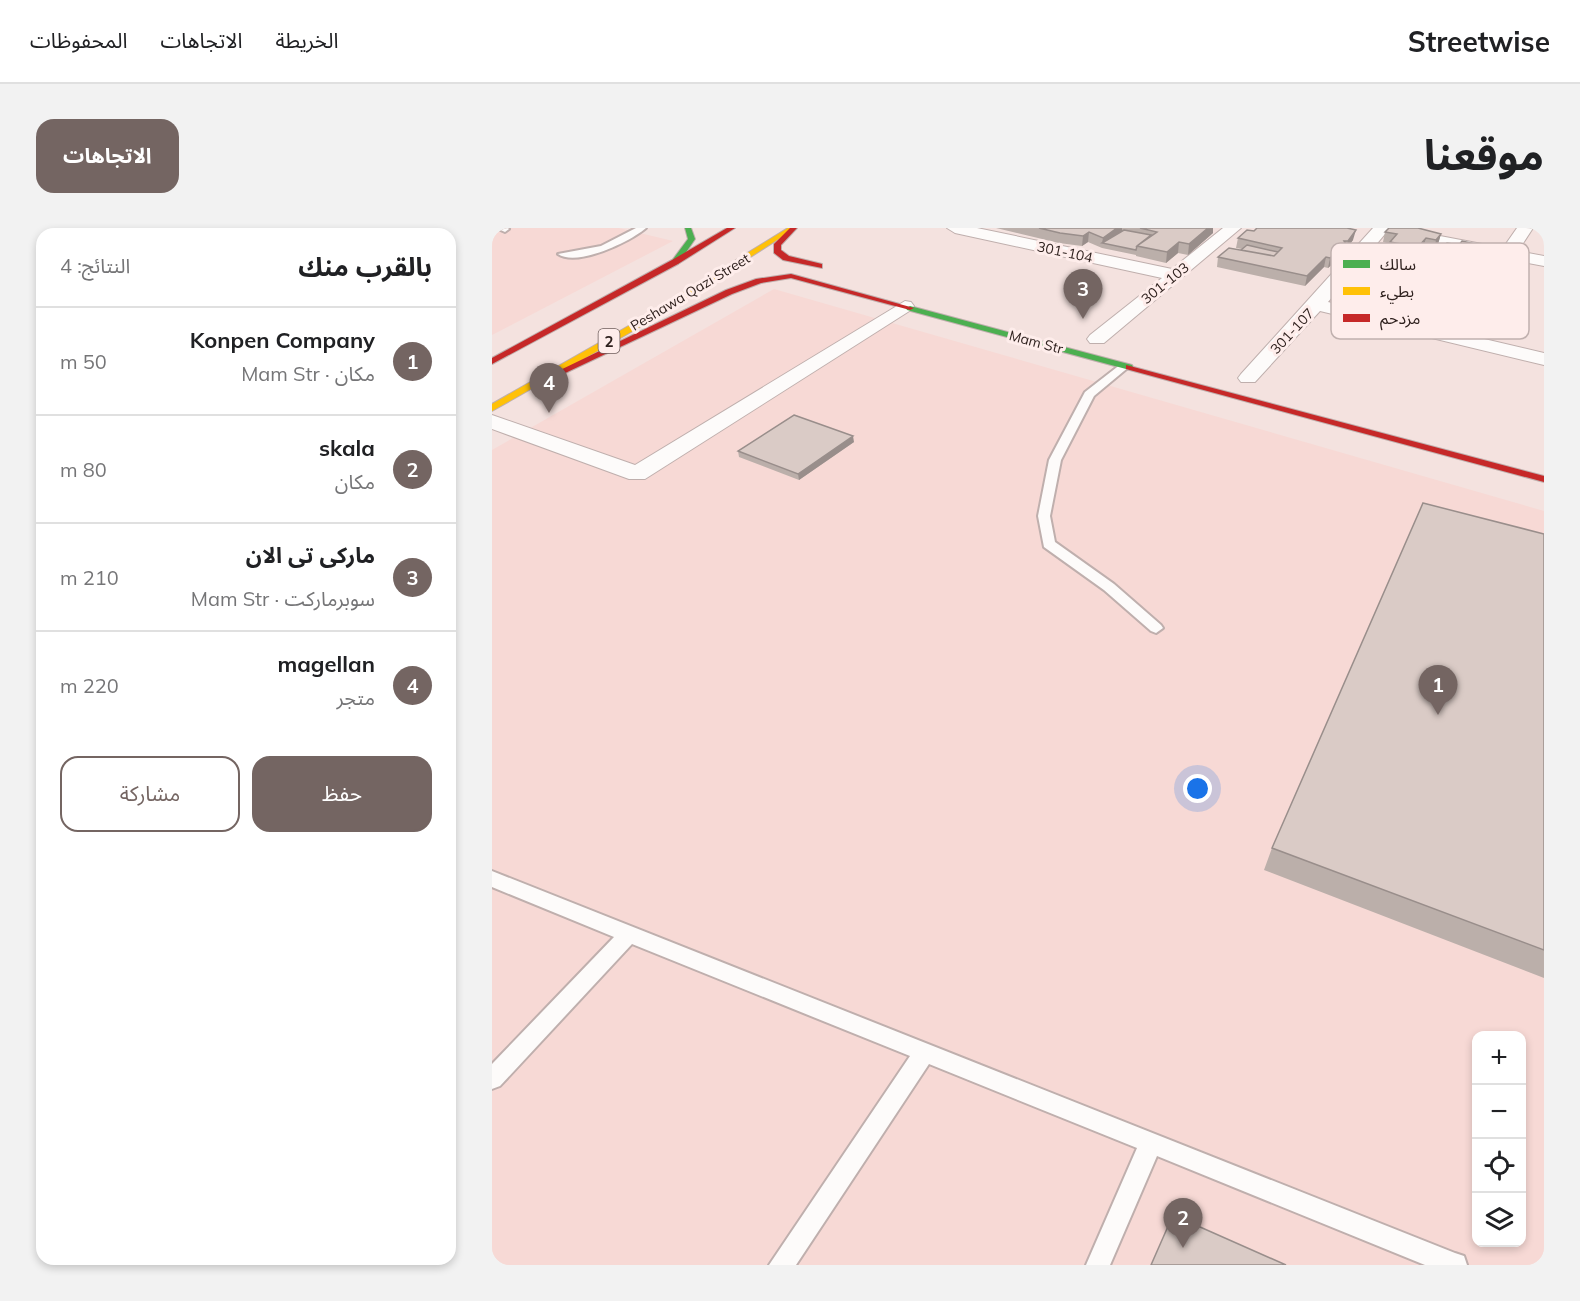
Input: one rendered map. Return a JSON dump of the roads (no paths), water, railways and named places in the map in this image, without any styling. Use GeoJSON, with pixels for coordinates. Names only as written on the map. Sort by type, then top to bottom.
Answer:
{"type":"FeatureCollection","features":[{"type":"Feature","properties":{"kind":"main road"},"geometry":{"type":"LineString","coordinates":[[675,262],[692,239],[688,228]]}},
{"type":"Feature","properties":{"kind":"main road","name":"Peshawa Qazi Street"},"geometry":{"type":"LineString","coordinates":[[493,360],[675,262],[732,228]]}},
{"type":"Feature","properties":{"kind":"main road"},"geometry":{"type":"LineString","coordinates":[[794,228],[778,244],[777,251],[786,258],[835,270]]}},
{"type":"Feature","properties":{"kind":"main road","name":"Peshawa Qazi Street"},"geometry":{"type":"LineString","coordinates":[[492,408],[642,322],[794,228]]}},
{"type":"Feature","properties":{"kind":"main road"},"geometry":{"type":"LineString","coordinates":[[791,276],[777,269],[790,262],[812,265]]}},
{"type":"Feature","properties":{"kind":"main road","name":"Mam Str"},"geometry":{"type":"LineString","coordinates":[[540,380],[638,337],[732,290],[762,280],[791,276],[1544,479]]}},
{"type":"Feature","properties":{"kind":"main road"},"geometry":{"type":"LineString","coordinates":[[1092,337],[1120,345]]}},
{"type":"Feature","properties":{"kind":"street"},"geometry":{"type":"LineString","coordinates":[[1378,228],[1453,243]]}},
{"type":"Feature","properties":{"kind":"street","name":"301-107"},"geometry":{"type":"LineString","coordinates":[[1366,243],[1378,228]]}},
{"type":"Feature","properties":{"kind":"street"},"geometry":{"type":"LineString","coordinates":[[1515,243],[1525,228]]}},
{"type":"Feature","properties":{"kind":"street","name":"301-104"},"geometry":{"type":"LineString","coordinates":[[963,229],[1174,275]]}},
{"type":"Feature","properties":{"kind":"street","name":"301-103"},"geometry":{"type":"LineString","coordinates":[[1092,337],[1174,275],[1227,229]]}},
{"type":"Feature","properties":{"kind":"street"},"geometry":{"type":"LineString","coordinates":[[1529,258],[1544,261]]}},
{"type":"Feature","properties":{"kind":"street","name":"301-107"},"geometry":{"type":"LineString","coordinates":[[1248,378],[1331,287]]}},
{"type":"Feature","properties":{"kind":"street"},"geometry":{"type":"LineString","coordinates":[[492,422],[637,474],[904,306]]}},
{"type":"Feature","properties":{"kind":"street"},"geometry":{"type":"LineString","coordinates":[[1316,306],[1331,309]]}},
{"type":"Feature","properties":{"kind":"street"},"geometry":{"type":"LineString","coordinates":[[1459,339],[1544,359]]}},
{"type":"Feature","properties":{"kind":"lane"},"geometry":{"type":"LineString","coordinates":[[562,254],[582,255],[603,250],[642,228]]}},
{"type":"Feature","properties":{"kind":"lane"},"geometry":{"type":"LineString","coordinates":[[1125,366],[1089,394],[1054,460],[1044,516],[1049,544],[1109,587],[1156,627]]}},
{"type":"Feature","properties":{"kind":"lane"},"geometry":{"type":"LineString","coordinates":[[492,879],[1455,1265]]}},
{"type":"Feature","properties":{"kind":"lane"},"geometry":{"type":"LineString","coordinates":[[492,1079],[629,933]]}},
{"type":"Feature","properties":{"kind":"lane"},"geometry":{"type":"LineString","coordinates":[[781,1265],[925,1053]]}},
{"type":"Feature","properties":{"kind":"lane"},"geometry":{"type":"LineString","coordinates":[[1098,1265],[1150,1143]]}},
{"type":"Feature","properties":{"kind":"place","name":"مارکی تی الان"},"geometry":{"type":"Point","coordinates":[1083,319]}},
{"type":"Feature","properties":{"kind":"place","name":"magellan"},"geometry":{"type":"Point","coordinates":[549,413]}},
{"type":"Feature","properties":{"kind":"place","name":"Konpen Company"},"geometry":{"type":"Point","coordinates":[1438,715]}},
{"type":"Feature","properties":{"kind":"place","name":"skala"},"geometry":{"type":"Point","coordinates":[1183,1248]}}]}
